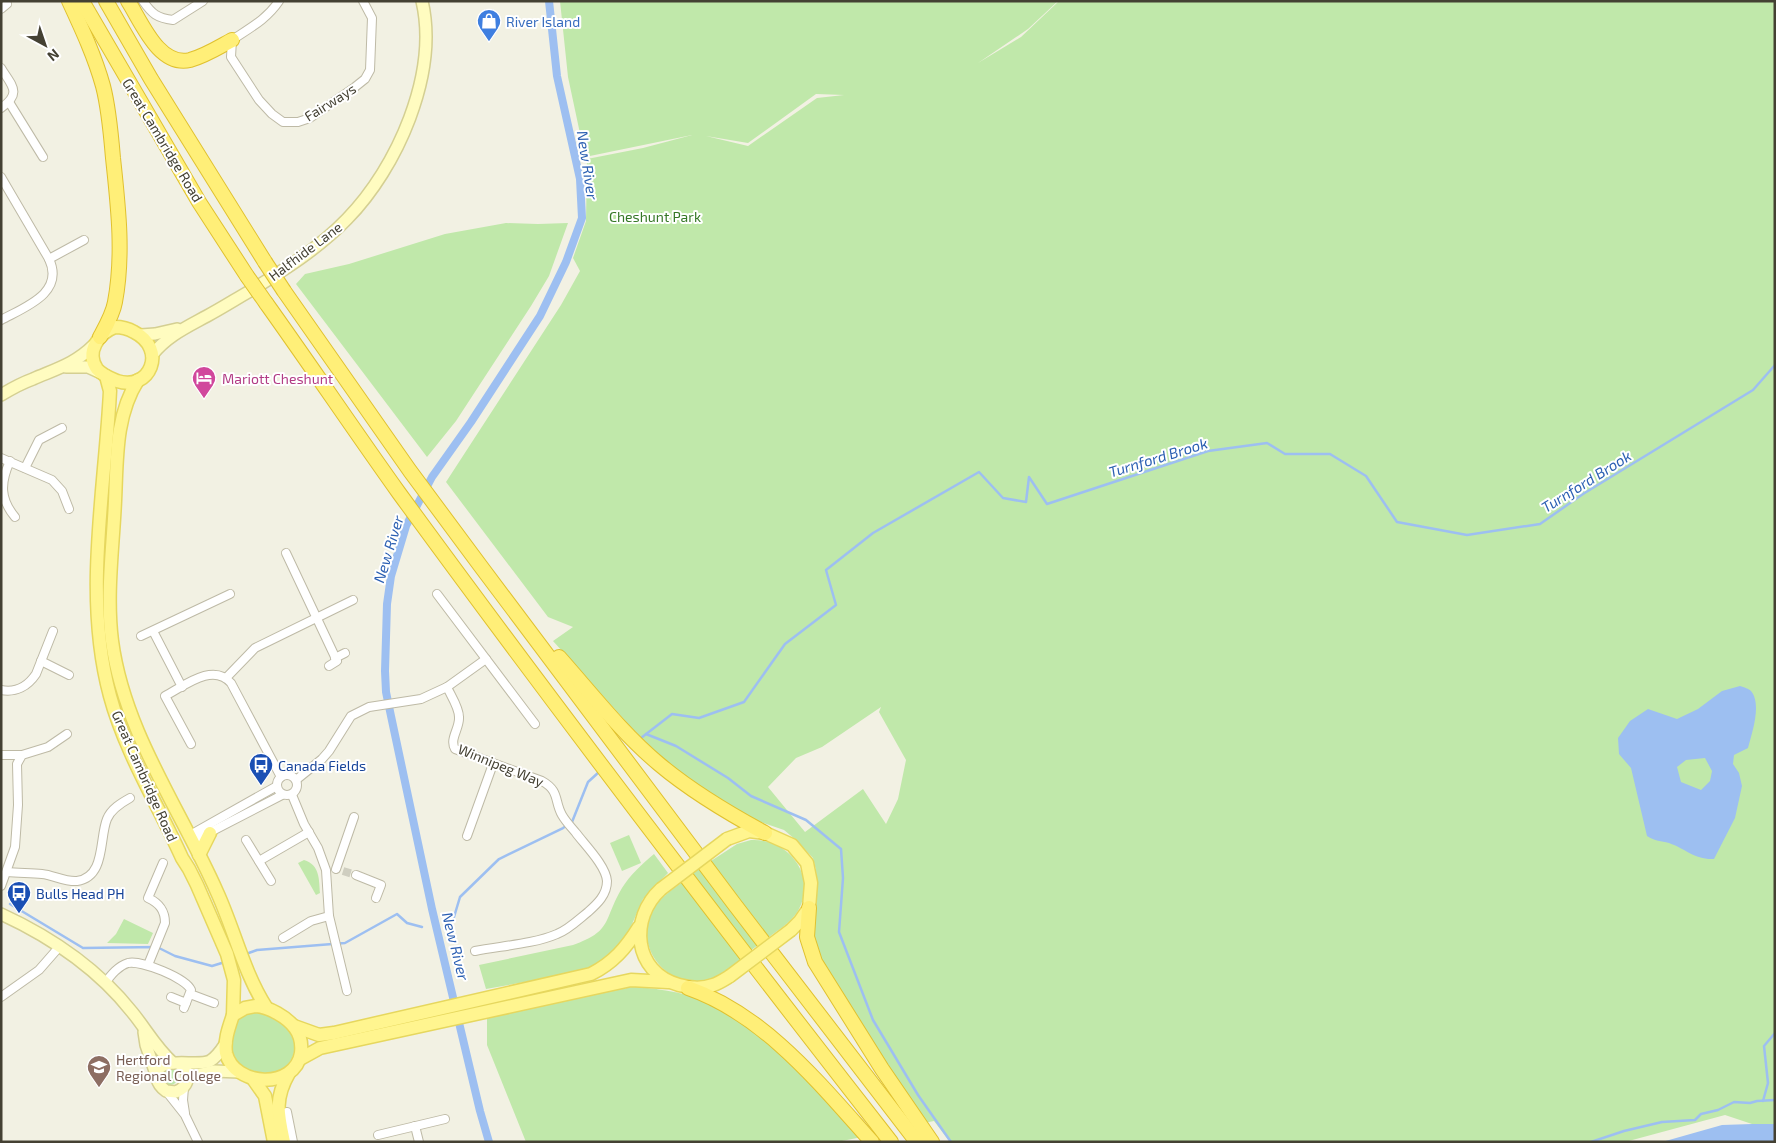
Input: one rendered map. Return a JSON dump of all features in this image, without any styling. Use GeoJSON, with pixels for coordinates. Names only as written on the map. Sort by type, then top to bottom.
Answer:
{"type":"FeatureCollection","features":[{"type":"Feature","properties":{"kind":"highway"},"geometry":{"type":"LineString","coordinates":[[69,1],[84,34],[103,86],[109,120],[119,212],[119,270],[115,303],[97,341]]}},
{"type":"Feature","properties":{"kind":"highway","name":"Great Cambridge Road"},"geometry":{"type":"LineString","coordinates":[[82,1],[199,202],[266,303],[398,491],[712,909],[891,1142]]}},
{"type":"Feature","properties":{"kind":"highway","name":"Great Cambridge Road"},"geometry":{"type":"LineString","coordinates":[[106,1],[151,79],[265,262],[410,471],[741,913],[917,1142]]}},
{"type":"Feature","properties":{"kind":"highway"},"geometry":{"type":"LineString","coordinates":[[128,1],[160,51],[174,60],[192,59],[232,40]]}},
{"type":"Feature","properties":{"kind":"highway"},"geometry":{"type":"LineString","coordinates":[[527,628],[545,641],[613,719],[659,764],[733,816],[765,833]]}},
{"type":"Feature","properties":{"kind":"highway"},"geometry":{"type":"LineString","coordinates":[[809,908],[807,937],[815,962],[882,1069],[932,1142]]}},
{"type":"Feature","properties":{"kind":"highway"},"geometry":{"type":"LineString","coordinates":[[688,988],[720,1000],[749,1020],[799,1061],[872,1142]]}},
{"type":"Feature","properties":{"kind":"main road","name":"Halfhide Lane"},"geometry":{"type":"LineString","coordinates":[[152,355],[162,343],[186,326],[242,296],[303,256],[347,220],[372,191],[391,159],[408,122],[417,94],[424,64],[426,38],[422,1]]}},
{"type":"Feature","properties":{"kind":"main road","name":"Halfhide Lane"},"geometry":{"type":"LineString","coordinates":[[141,335],[155,334],[186,326]]}},
{"type":"Feature","properties":{"kind":"main road"},"geometry":{"type":"LineString","coordinates":[[1,395],[33,379],[64,367],[82,356],[108,330],[121,327],[141,335],[147,341],[152,355],[147,373],[138,380],[122,382],[88,367],[64,367]]}},
{"type":"Feature","properties":{"kind":"main road"},"geometry":{"type":"LineString","coordinates":[[97,341],[94,361],[104,374]]}},
{"type":"Feature","properties":{"kind":"main road","name":"Great Cambridge Road"},"geometry":{"type":"LineString","coordinates":[[104,374],[110,391],[98,536],[97,584],[98,637],[110,697],[124,735],[186,839],[199,856],[216,890],[256,992],[266,1007]]}},
{"type":"Feature","properties":{"kind":"main road","name":"Great Cambridge Road"},"geometry":{"type":"LineString","coordinates":[[138,380],[126,401],[122,415],[117,460],[110,588],[112,642],[120,678],[133,717],[186,839]]}},
{"type":"Feature","properties":{"kind":"main road"},"geometry":{"type":"LineString","coordinates":[[234,1015],[246,1008],[266,1007],[294,1026],[319,1034],[334,1033],[591,974],[605,967],[629,944],[639,927],[645,908],[661,888],[727,839],[749,832],[765,833],[792,845],[807,863],[811,882],[809,908],[800,921],[791,930],[730,976],[713,985],[688,988],[668,982],[631,980],[320,1048],[300,1059],[280,1089],[278,1114],[284,1142]]}},
{"type":"Feature","properties":{"kind":"main road"},"geometry":{"type":"LineString","coordinates":[[199,856],[210,833]]}},
{"type":"Feature","properties":{"kind":"main road"},"geometry":{"type":"LineString","coordinates":[[186,839],[185,849],[190,869],[210,912],[232,971],[234,1015],[226,1043],[226,1053],[230,1062],[239,1072]]}},
{"type":"Feature","properties":{"kind":"main road"},"geometry":{"type":"LineString","coordinates":[[1,914],[42,934],[82,962],[132,1011],[144,1030],[172,1061],[186,1069],[186,1082]]}},
{"type":"Feature","properties":{"kind":"main road"},"geometry":{"type":"LineString","coordinates":[[639,927],[645,958],[656,972],[668,982]]}},
{"type":"Feature","properties":{"kind":"main road"},"geometry":{"type":"LineString","coordinates":[[294,1026],[301,1041],[300,1059]]}},
{"type":"Feature","properties":{"kind":"main road"},"geometry":{"type":"LineString","coordinates":[[144,1030],[146,1045],[159,1083],[166,1091],[176,1092],[186,1082],[214,1071],[239,1072],[254,1079],[268,1080],[289,1073]]}},
{"type":"Feature","properties":{"kind":"main road"},"geometry":{"type":"LineString","coordinates":[[157,1077],[161,1067],[172,1061],[202,1063],[211,1060],[226,1043]]}},
{"type":"Feature","properties":{"kind":"main road"},"geometry":{"type":"LineString","coordinates":[[254,1079],[265,1096],[274,1142]]}},
{"type":"Feature","properties":{"kind":"street"},"geometry":{"type":"LineString","coordinates":[[143,1],[150,12],[162,18],[173,20],[203,1]]}},
{"type":"Feature","properties":{"kind":"street"},"geometry":{"type":"LineString","coordinates":[[232,40],[258,24],[272,12],[279,1]]}},
{"type":"Feature","properties":{"kind":"street","name":"Fairways"},"geometry":{"type":"LineString","coordinates":[[232,40],[231,57],[259,100],[283,122],[304,120],[310,118],[355,87],[370,70],[372,18],[363,1]]}},
{"type":"Feature","properties":{"kind":"street"},"geometry":{"type":"LineString","coordinates":[[1,68],[13,87],[14,94],[9,102],[1,108]]}},
{"type":"Feature","properties":{"kind":"street"},"geometry":{"type":"LineString","coordinates":[[9,102],[43,157]]}},
{"type":"Feature","properties":{"kind":"street"},"geometry":{"type":"LineString","coordinates":[[1,177],[49,259],[54,274],[49,289],[40,298],[1,320]]}},
{"type":"Feature","properties":{"kind":"street"},"geometry":{"type":"LineString","coordinates":[[49,259],[84,240]]}},
{"type":"Feature","properties":{"kind":"street"},"geometry":{"type":"LineString","coordinates":[[25,468],[39,440],[62,428]]}},
{"type":"Feature","properties":{"kind":"street"},"geometry":{"type":"LineString","coordinates":[[1,458],[56,482],[62,491],[69,509]]}},
{"type":"Feature","properties":{"kind":"street"},"geometry":{"type":"LineString","coordinates":[[10,461],[1,486],[3,503],[15,517]]}},
{"type":"Feature","properties":{"kind":"street"},"geometry":{"type":"LineString","coordinates":[[286,554],[336,660]]}},
{"type":"Feature","properties":{"kind":"street"},"geometry":{"type":"LineString","coordinates":[[141,636],[230,594]]}},
{"type":"Feature","properties":{"kind":"street"},"geometry":{"type":"LineString","coordinates":[[437,594],[535,724]]}},
{"type":"Feature","properties":{"kind":"street"},"geometry":{"type":"LineString","coordinates":[[226,678],[255,648],[353,600]]}},
{"type":"Feature","properties":{"kind":"street"},"geometry":{"type":"LineString","coordinates":[[1,690],[12,691],[28,684],[36,674],[53,631]]}},
{"type":"Feature","properties":{"kind":"street"},"geometry":{"type":"LineString","coordinates":[[154,631],[182,687]]}},
{"type":"Feature","properties":{"kind":"street"},"geometry":{"type":"LineString","coordinates":[[329,666],[345,653]]}},
{"type":"Feature","properties":{"kind":"street"},"geometry":{"type":"LineString","coordinates":[[296,780],[322,760],[351,716],[369,707],[422,699],[447,686],[486,659]]}},
{"type":"Feature","properties":{"kind":"street"},"geometry":{"type":"LineString","coordinates":[[41,661],[69,675]]}},
{"type":"Feature","properties":{"kind":"street"},"geometry":{"type":"LineString","coordinates":[[191,744],[165,696],[210,674],[218,675],[226,678],[239,698],[281,777]]}},
{"type":"Feature","properties":{"kind":"street","name":"Winnipeg Way"},"geometry":{"type":"LineString","coordinates":[[447,686],[459,711],[460,720],[453,740],[453,747],[460,752],[549,784],[555,792],[560,810],[604,872],[607,880],[602,898],[583,916],[558,934],[475,951]]}},
{"type":"Feature","properties":{"kind":"street"},"geometry":{"type":"LineString","coordinates":[[1,755],[22,755],[48,747],[66,734]]}},
{"type":"Feature","properties":{"kind":"street"},"geometry":{"type":"LineString","coordinates":[[1,886],[16,847],[17,764],[22,755]]}},
{"type":"Feature","properties":{"kind":"street"},"geometry":{"type":"LineString","coordinates":[[467,836],[493,764]]}},
{"type":"Feature","properties":{"kind":"street"},"geometry":{"type":"LineString","coordinates":[[186,839],[277,786],[281,777],[288,775],[296,780]]}},
{"type":"Feature","properties":{"kind":"street"},"geometry":{"type":"LineString","coordinates":[[292,795],[297,788],[296,780]]}},
{"type":"Feature","properties":{"kind":"street"},"geometry":{"type":"LineString","coordinates":[[277,786],[282,794]]}},
{"type":"Feature","properties":{"kind":"street"},"geometry":{"type":"LineString","coordinates":[[186,839],[210,833],[282,794],[292,795]]}},
{"type":"Feature","properties":{"kind":"street"},"geometry":{"type":"LineString","coordinates":[[292,795],[318,848],[326,870],[329,916],[347,991]]}},
{"type":"Feature","properties":{"kind":"street"},"geometry":{"type":"LineString","coordinates":[[7,872],[42,874],[73,881],[83,879],[97,866],[107,819],[116,807],[130,798]]}},
{"type":"Feature","properties":{"kind":"street"},"geometry":{"type":"LineString","coordinates":[[326,870],[340,870],[354,817]]}},
{"type":"Feature","properties":{"kind":"street"},"geometry":{"type":"LineString","coordinates":[[259,861],[309,832]]}},
{"type":"Feature","properties":{"kind":"street"},"geometry":{"type":"LineString","coordinates":[[246,840],[271,881]]}},
{"type":"Feature","properties":{"kind":"street"},"geometry":{"type":"LineString","coordinates":[[148,965],[164,926],[165,917],[156,902],[148,898],[163,863]]}},
{"type":"Feature","properties":{"kind":"street"},"geometry":{"type":"LineString","coordinates":[[356,875],[381,884],[376,898]]}},
{"type":"Feature","properties":{"kind":"street"},"geometry":{"type":"LineString","coordinates":[[283,938],[312,921],[329,916]]}},
{"type":"Feature","properties":{"kind":"street"},"geometry":{"type":"LineString","coordinates":[[1,997],[39,970],[60,946]]}},
{"type":"Feature","properties":{"kind":"street"},"geometry":{"type":"LineString","coordinates":[[105,983],[120,966],[136,962],[148,965],[182,981],[190,987],[190,994],[185,1006],[171,997]]}},
{"type":"Feature","properties":{"kind":"street"},"geometry":{"type":"LineString","coordinates":[[190,994],[214,1003]]}},
{"type":"Feature","properties":{"kind":"street"},"geometry":{"type":"LineString","coordinates":[[185,1115],[183,1100],[186,1082]]}},
{"type":"Feature","properties":{"kind":"street"},"geometry":{"type":"LineString","coordinates":[[166,1091],[185,1115],[198,1142]]}},
{"type":"Feature","properties":{"kind":"street"},"geometry":{"type":"LineString","coordinates":[[287,1112],[293,1142]]}},
{"type":"Feature","properties":{"kind":"street"},"geometry":{"type":"LineString","coordinates":[[378,1135],[445,1119]]}},
{"type":"Feature","properties":{"kind":"street"},"geometry":{"type":"LineString","coordinates":[[415,1126],[419,1142]]}},
{"type":"Feature","properties":{"kind":"green space","name":"Cheshunt Park"},"geometry":{"type":"Polygon","coordinates":[[[560,1],[1058,1],[1028,29],[978,63],[1021,37],[1059,1],[1775,1],[1775,1124],[1752,1124],[1725,1115],[1625,1142],[950,1142],[934,1121],[924,1123],[823,964],[812,931],[817,887],[813,858],[784,830],[758,821],[705,790],[663,759],[630,726],[553,641],[573,627],[548,617],[446,482],[561,305],[580,271],[573,258],[586,221],[587,159],[643,148],[692,135],[585,157],[568,77],[560,1]],[[816,94],[748,143],[706,136],[748,146],[817,98],[844,95],[816,94]],[[881,707],[822,747],[796,758],[768,787],[805,832],[863,789],[886,824],[898,799],[906,760],[879,712],[881,707]]]}},
{"type":"Feature","properties":{"kind":"green space"},"geometry":{"type":"Polygon","coordinates":[[[506,223],[568,223],[549,276],[531,306],[456,421],[427,457],[296,284],[305,274],[349,264],[445,234],[506,223]]]}},
{"type":"Feature","properties":{"kind":"green space"},"geometry":{"type":"Polygon","coordinates":[[[629,835],[641,863],[622,871],[610,843],[629,835]]]}},
{"type":"Feature","properties":{"kind":"green space"},"geometry":{"type":"Polygon","coordinates":[[[751,840],[777,845],[796,862],[802,873],[804,885],[803,898],[798,911],[789,922],[769,937],[711,861],[737,844],[751,840]]]}},
{"type":"Feature","properties":{"kind":"green space"},"geometry":{"type":"Polygon","coordinates":[[[654,854],[668,873],[643,899],[629,931],[615,952],[580,972],[486,989],[479,965],[573,945],[595,935],[605,923],[625,883],[654,854]]]}},
{"type":"Feature","properties":{"kind":"green space"},"geometry":{"type":"Polygon","coordinates":[[[304,860],[313,865],[318,873],[320,893],[316,895],[298,863],[304,860]]]}},
{"type":"Feature","properties":{"kind":"green space"},"geometry":{"type":"Polygon","coordinates":[[[700,867],[758,945],[750,951],[691,874],[700,867]]]}},
{"type":"Feature","properties":{"kind":"green space"},"geometry":{"type":"Polygon","coordinates":[[[684,881],[742,959],[723,974],[710,980],[695,982],[681,979],[668,973],[651,952],[647,939],[648,924],[656,905],[684,881]]]}},
{"type":"Feature","properties":{"kind":"green space"},"geometry":{"type":"Polygon","coordinates":[[[124,919],[153,933],[148,944],[107,943],[116,934],[124,919]]]}},
{"type":"Feature","properties":{"kind":"green space"},"geometry":{"type":"Polygon","coordinates":[[[631,987],[650,988],[682,994],[710,1002],[724,1010],[761,1037],[806,1078],[862,1137],[843,1142],[526,1142],[487,1045],[487,1018],[631,987]]]}},
{"type":"Feature","properties":{"kind":"green space"},"geometry":{"type":"Polygon","coordinates":[[[255,1012],[271,1017],[279,1022],[291,1034],[294,1042],[294,1050],[290,1062],[277,1073],[261,1074],[251,1072],[238,1063],[232,1054],[231,1044],[236,1023],[243,1016],[255,1012]]]}},
{"type":"Feature","properties":{"kind":"green space"},"geometry":{"type":"Polygon","coordinates":[[[170,1069],[176,1071],[178,1077],[176,1083],[170,1085],[164,1083],[162,1077],[164,1071],[170,1069]]]}},
{"type":"Feature","properties":{"kind":"water"},"geometry":{"type":"Polygon","coordinates":[[[1740,686],[1751,691],[1756,703],[1756,711],[1748,748],[1734,755],[1733,764],[1739,773],[1742,786],[1735,818],[1714,859],[1707,859],[1696,856],[1675,845],[1647,836],[1631,768],[1619,754],[1618,738],[1630,721],[1648,709],[1677,719],[1698,709],[1722,691],[1740,686]],[[1705,758],[1686,760],[1677,767],[1681,782],[1701,790],[1710,781],[1712,771],[1705,758]]]}},
{"type":"Feature","properties":{"kind":"water"},"geometry":{"type":"Polygon","coordinates":[[[1775,1124],[1775,1142],[1662,1142],[1722,1125],[1775,1124]]]}},
{"type":"Feature","properties":{"kind":"waterway","name":"New River"},"geometry":{"type":"LineString","coordinates":[[489,1142],[432,909],[386,692],[387,604],[391,576],[406,526],[432,477],[471,422],[540,316],[566,262],[582,218],[580,179],[557,76],[549,1]]}},
{"type":"Feature","properties":{"kind":"waterway","name":"Turnford Brook"},"geometry":{"type":"LineString","coordinates":[[641,738],[672,714],[699,718],[744,702],[785,644],[836,605],[826,570],[873,533],[979,472],[1003,498],[1026,502],[1029,477],[1047,504],[1208,451],[1267,443],[1285,454],[1330,454],[1366,476],[1397,522],[1467,535],[1540,524],[1583,494],[1753,390],[1775,365]]}},
{"type":"Feature","properties":{"kind":"waterway"},"geometry":{"type":"LineString","coordinates":[[646,734],[676,746],[728,778],[751,796],[806,820],[841,849],[843,878],[839,932],[873,1020],[918,1095],[951,1142]]}},
{"type":"Feature","properties":{"kind":"waterway","name":"Turnford Brook"},"geometry":{"type":"LineString","coordinates":[[449,924],[454,917],[460,897],[499,859],[572,822],[588,782],[599,772]]}},
{"type":"Feature","properties":{"kind":"waterway","name":"Turnford Brook"},"geometry":{"type":"LineString","coordinates":[[10,904],[83,948],[157,947],[175,956],[212,966],[225,962]]}},
{"type":"Feature","properties":{"kind":"waterway","name":"Turnford Brook"},"geometry":{"type":"LineString","coordinates":[[246,954],[257,950],[345,943],[397,914],[407,923],[422,927]]}},
{"type":"Feature","properties":{"kind":"waterway"},"geometry":{"type":"LineString","coordinates":[[1763,1101],[1768,1083],[1764,1046],[1775,1033]]}},
{"type":"Feature","properties":{"kind":"waterway"},"geometry":{"type":"LineString","coordinates":[[1591,1142],[1624,1131],[1662,1122],[1695,1120],[1701,1114],[1718,1110],[1734,1102],[1750,1103],[1775,1100]]}},
{"type":"Feature","properties":{"kind":"tunnel"},"geometry":{"type":"LineString","coordinates":[[343,871],[356,875]]}},
{"type":"Feature","properties":{"kind":"place","name":"River Island"},"geometry":{"type":"Point","coordinates":[489,42]}},
{"type":"Feature","properties":{"kind":"place","name":"Mariott Cheshunt"},"geometry":{"type":"Point","coordinates":[204,399]}},
{"type":"Feature","properties":{"kind":"place","name":"Canada Fields"},"geometry":{"type":"Point","coordinates":[261,786]}},
{"type":"Feature","properties":{"kind":"place","name":"Bulls Head PH"},"geometry":{"type":"Point","coordinates":[19,914]}},
{"type":"Feature","properties":{"kind":"place","name":"Hertford Regional College"},"geometry":{"type":"Point","coordinates":[99,1088]}}]}
